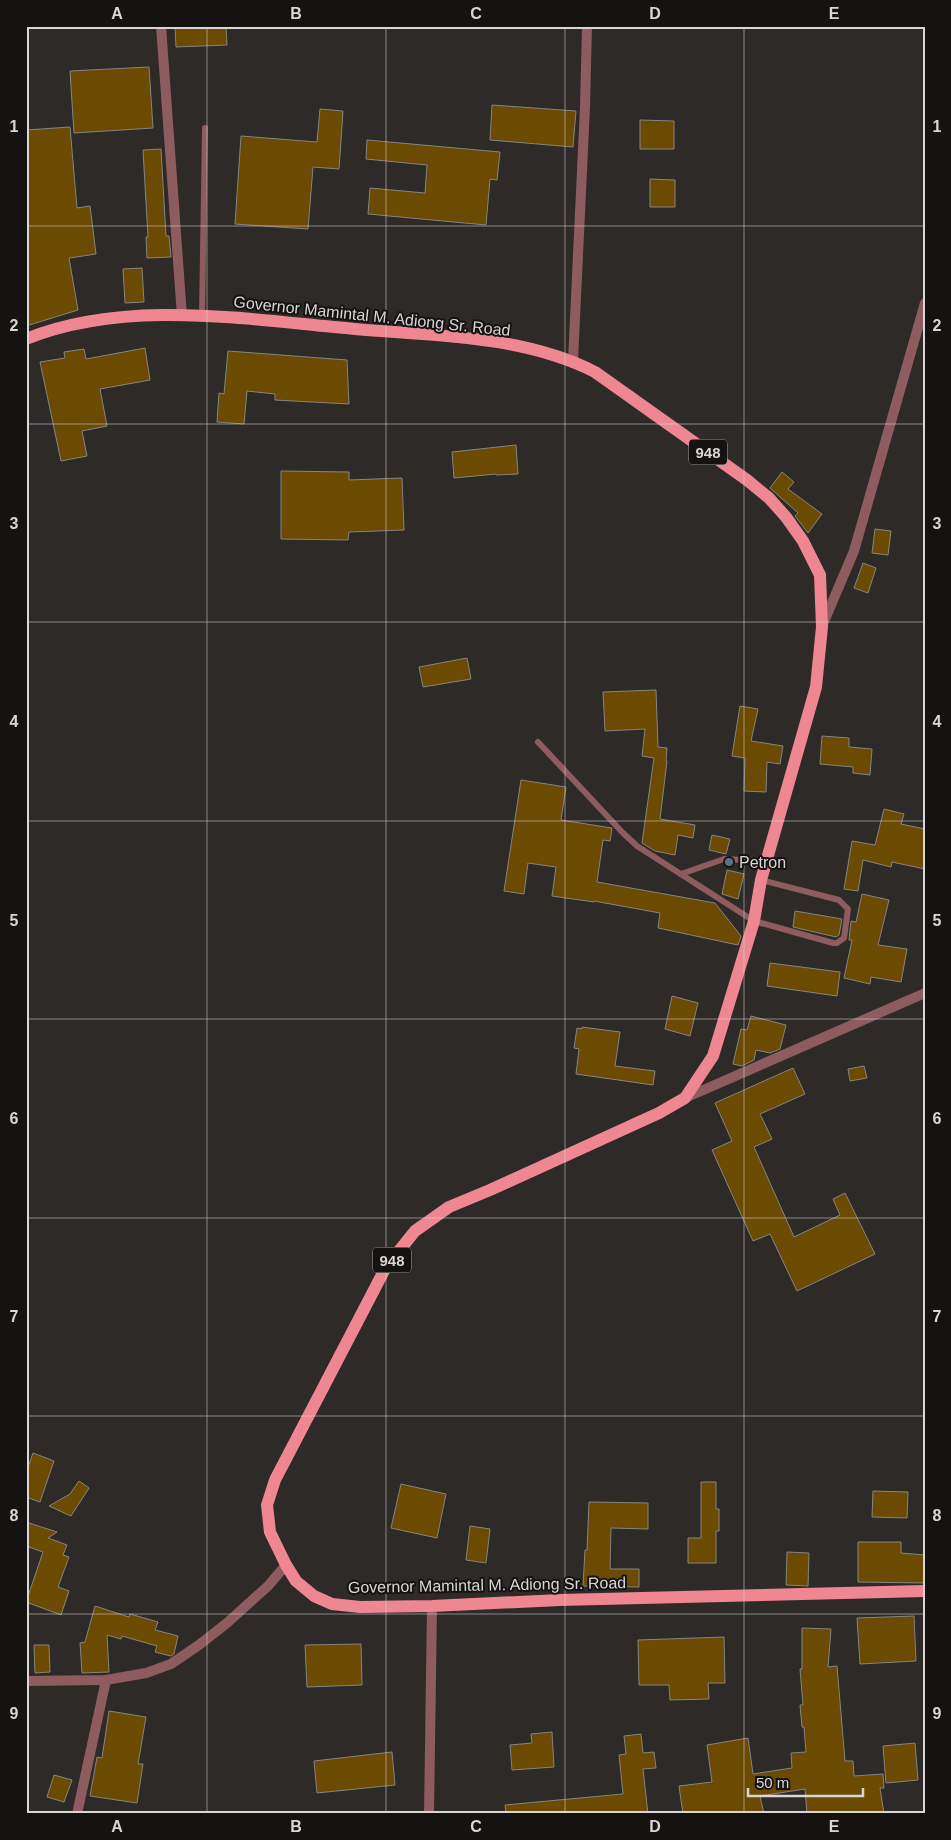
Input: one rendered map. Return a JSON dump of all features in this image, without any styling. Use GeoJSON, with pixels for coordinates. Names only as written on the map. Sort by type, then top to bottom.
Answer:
{"type":"FeatureCollection","features":[{"type":"Feature","properties":{"kind":"main road","name":"Governor Mamintal M. Adiong Sr. Road"},"geometry":{"type":"LineString","coordinates":[[26,339],[79,324],[132,316],[202,316],[478,339],[544,352],[573,361],[595,372],[769,498],[803,540],[820,574],[822,627],[816,687],[766,861],[754,921],[714,1056],[685,1098],[659,1113],[490,1190],[449,1206],[415,1231],[386,1267],[275,1480],[267,1505],[270,1532],[286,1565],[296,1580],[314,1596],[332,1604],[360,1607],[925,1591]]}},
{"type":"Feature","properties":{"kind":"street"},"geometry":{"type":"LineString","coordinates":[[161,26],[182,316]]}},
{"type":"Feature","properties":{"kind":"street"},"geometry":{"type":"LineString","coordinates":[[573,361],[587,26]]}},
{"type":"Feature","properties":{"kind":"street"},"geometry":{"type":"LineString","coordinates":[[822,627],[854,551],[925,303]]}},
{"type":"Feature","properties":{"kind":"street"},"geometry":{"type":"LineString","coordinates":[[685,1098],[925,993]]}},
{"type":"Feature","properties":{"kind":"street"},"geometry":{"type":"LineString","coordinates":[[26,1681],[106,1680],[146,1673],[171,1664],[227,1623],[268,1586],[286,1565]]}},
{"type":"Feature","properties":{"kind":"street"},"geometry":{"type":"LineString","coordinates":[[429,1814],[432,1606]]}},
{"type":"Feature","properties":{"kind":"street"},"geometry":{"type":"LineString","coordinates":[[77,1814],[106,1680]]}},
{"type":"Feature","properties":{"kind":"lane"},"geometry":{"type":"LineString","coordinates":[[202,316],[205,128]]}},
{"type":"Feature","properties":{"kind":"lane"},"geometry":{"type":"LineString","coordinates":[[538,742],[637,846],[754,921],[833,943],[841,941],[846,935],[848,909],[839,900],[761,880]]}},
{"type":"Feature","properties":{"kind":"lane"},"geometry":{"type":"LineString","coordinates":[[682,874],[724,859],[766,861]]}},
{"type":"Feature","properties":{"kind":"building"},"geometry":{"type":"Polygon","coordinates":[[[175,26],[226,26],[227,45],[176,47],[175,26]]]}},
{"type":"Feature","properties":{"kind":"building"},"geometry":{"type":"Polygon","coordinates":[[[149,67],[153,128],[74,133],[70,71],[149,67]]]}},
{"type":"Feature","properties":{"kind":"building"},"geometry":{"type":"Polygon","coordinates":[[[492,105],[576,111],[573,147],[490,140],[492,105]]]}},
{"type":"Feature","properties":{"kind":"building"},"geometry":{"type":"Polygon","coordinates":[[[320,109],[343,111],[339,169],[313,167],[308,229],[235,224],[241,136],[317,142],[320,109]]]}},
{"type":"Feature","properties":{"kind":"building"},"geometry":{"type":"Polygon","coordinates":[[[640,120],[674,121],[674,149],[640,149],[640,120]]]}},
{"type":"Feature","properties":{"kind":"building"},"geometry":{"type":"Polygon","coordinates":[[[70,127],[77,208],[90,206],[96,254],[69,258],[78,310],[26,326],[26,130],[70,127]]]}},
{"type":"Feature","properties":{"kind":"building"},"geometry":{"type":"Polygon","coordinates":[[[367,140],[500,152],[497,180],[490,179],[486,225],[368,214],[370,188],[425,193],[427,165],[366,159],[367,140]]]}},
{"type":"Feature","properties":{"kind":"building"},"geometry":{"type":"Polygon","coordinates":[[[161,149],[166,236],[169,236],[171,257],[147,258],[146,237],[148,237],[143,150],[161,149]]]}},
{"type":"Feature","properties":{"kind":"building"},"geometry":{"type":"Polygon","coordinates":[[[650,179],[675,180],[675,207],[650,207],[650,179]]]}},
{"type":"Feature","properties":{"kind":"building"},"geometry":{"type":"Polygon","coordinates":[[[142,268],[144,302],[125,303],[123,269],[142,268]]]}},
{"type":"Feature","properties":{"kind":"building"},"geometry":{"type":"Polygon","coordinates":[[[145,348],[150,380],[100,389],[107,426],[82,431],[87,456],[61,461],[40,362],[65,358],[64,352],[84,349],[86,359],[145,348]]]}},
{"type":"Feature","properties":{"kind":"building"},"geometry":{"type":"Polygon","coordinates":[[[228,351],[347,360],[349,404],[275,400],[275,394],[247,391],[244,424],[217,422],[219,393],[224,394],[228,351]]]}},
{"type":"Feature","properties":{"kind":"building"},"geometry":{"type":"Polygon","coordinates":[[[516,445],[518,474],[454,478],[452,452],[516,445]]]}},
{"type":"Feature","properties":{"kind":"building"},"geometry":{"type":"Polygon","coordinates":[[[281,471],[349,472],[349,480],[402,478],[404,530],[349,532],[348,540],[281,539],[281,471]]]}},
{"type":"Feature","properties":{"kind":"building"},"geometry":{"type":"Polygon","coordinates":[[[782,472],[794,482],[788,489],[822,514],[808,533],[795,516],[798,513],[770,488],[782,472]]]}},
{"type":"Feature","properties":{"kind":"building"},"geometry":{"type":"Polygon","coordinates":[[[875,529],[891,531],[888,555],[872,553],[875,529]]]}},
{"type":"Feature","properties":{"kind":"building"},"geometry":{"type":"Polygon","coordinates":[[[863,563],[876,568],[868,593],[854,588],[863,563]]]}},
{"type":"Feature","properties":{"kind":"building"},"geometry":{"type":"Polygon","coordinates":[[[467,658],[471,679],[423,687],[419,667],[467,658]]]}},
{"type":"Feature","properties":{"kind":"building"},"geometry":{"type":"Polygon","coordinates":[[[656,690],[658,747],[667,748],[660,819],[695,825],[693,838],[678,835],[675,855],[655,851],[642,843],[654,758],[642,756],[645,729],[605,731],[603,692],[656,690]]]}},
{"type":"Feature","properties":{"kind":"building"},"geometry":{"type":"Polygon","coordinates":[[[740,706],[758,709],[751,741],[783,746],[780,764],[767,762],[766,792],[744,791],[745,758],[732,756],[740,706]]]}},
{"type":"Feature","properties":{"kind":"building"},"geometry":{"type":"Polygon","coordinates":[[[822,736],[849,738],[849,747],[872,749],[870,775],[853,773],[853,767],[820,764],[822,736]]]}},
{"type":"Feature","properties":{"kind":"building"},"geometry":{"type":"Polygon","coordinates":[[[521,780],[566,787],[561,820],[612,828],[610,841],[603,840],[597,882],[715,903],[741,936],[738,945],[658,928],[660,913],[594,901],[552,896],[556,867],[528,863],[524,894],[504,891],[521,780]]]}},
{"type":"Feature","properties":{"kind":"building"},"geometry":{"type":"Polygon","coordinates":[[[884,809],[904,814],[901,824],[925,829],[925,869],[892,862],[891,867],[863,860],[858,891],[844,889],[852,841],[875,845],[884,809]]]}},
{"type":"Feature","properties":{"kind":"building"},"geometry":{"type":"Polygon","coordinates":[[[712,835],[730,839],[726,854],[709,850],[712,835]]]}},
{"type":"Feature","properties":{"kind":"building"},"geometry":{"type":"Polygon","coordinates":[[[727,870],[744,874],[738,899],[722,894],[727,870]]]}},
{"type":"Feature","properties":{"kind":"building"},"geometry":{"type":"Polygon","coordinates":[[[862,894],[889,900],[878,945],[907,949],[901,982],[871,977],[870,984],[844,978],[852,940],[849,940],[851,921],[856,922],[862,894]]]}},
{"type":"Feature","properties":{"kind":"building"},"geometry":{"type":"Polygon","coordinates":[[[795,911],[842,919],[839,935],[836,937],[793,927],[795,911]]]}},
{"type":"Feature","properties":{"kind":"building"},"geometry":{"type":"Polygon","coordinates":[[[770,963],[840,972],[837,996],[767,986],[770,963]]]}},
{"type":"Feature","properties":{"kind":"building"},"geometry":{"type":"Polygon","coordinates":[[[672,996],[698,1003],[690,1036],[665,1029],[672,996]]]}},
{"type":"Feature","properties":{"kind":"building"},"geometry":{"type":"Polygon","coordinates":[[[751,1016],[786,1025],[780,1049],[770,1053],[756,1050],[754,1060],[742,1066],[733,1064],[741,1029],[747,1030],[751,1016]]]}},
{"type":"Feature","properties":{"kind":"building"},"geometry":{"type":"Polygon","coordinates":[[[582,1027],[620,1032],[615,1066],[655,1071],[653,1085],[576,1074],[579,1049],[574,1048],[577,1028],[582,1029],[582,1027]]]}},
{"type":"Feature","properties":{"kind":"building"},"geometry":{"type":"Polygon","coordinates":[[[864,1066],[867,1078],[850,1081],[848,1069],[864,1066]]]}},
{"type":"Feature","properties":{"kind":"building"},"geometry":{"type":"Polygon","coordinates":[[[793,1068],[805,1094],[760,1114],[772,1139],[754,1147],[794,1237],[840,1215],[833,1199],[845,1193],[875,1254],[797,1291],[770,1234],[753,1241],[712,1150],[732,1141],[715,1103],[793,1068]]]}},
{"type":"Feature","properties":{"kind":"building"},"geometry":{"type":"Polygon","coordinates":[[[33,1453],[54,1461],[40,1502],[26,1497],[26,1473],[33,1453]]]}},
{"type":"Feature","properties":{"kind":"building"},"geometry":{"type":"Polygon","coordinates":[[[79,1481],[89,1488],[71,1516],[49,1506],[70,1494],[79,1481]]]}},
{"type":"Feature","properties":{"kind":"building"},"geometry":{"type":"Polygon","coordinates":[[[701,1482],[716,1482],[716,1509],[719,1509],[719,1531],[716,1531],[716,1563],[688,1563],[688,1538],[701,1538],[701,1482]]]}},
{"type":"Feature","properties":{"kind":"building"},"geometry":{"type":"Polygon","coordinates":[[[401,1484],[446,1494],[437,1538],[391,1528],[401,1484]]]}},
{"type":"Feature","properties":{"kind":"building"},"geometry":{"type":"Polygon","coordinates":[[[873,1491],[908,1492],[907,1518],[872,1517],[873,1491]]]}},
{"type":"Feature","properties":{"kind":"building"},"geometry":{"type":"Polygon","coordinates":[[[589,1502],[648,1503],[648,1529],[611,1528],[610,1569],[639,1569],[639,1587],[583,1586],[589,1502]]]}},
{"type":"Feature","properties":{"kind":"building"},"geometry":{"type":"Polygon","coordinates":[[[26,1522],[57,1532],[48,1538],[67,1545],[63,1555],[69,1557],[58,1587],[69,1591],[61,1615],[26,1602],[43,1552],[26,1546],[26,1522]]]}},
{"type":"Feature","properties":{"kind":"building"},"geometry":{"type":"Polygon","coordinates":[[[470,1526],[490,1529],[486,1563],[466,1560],[470,1526]]]}},
{"type":"Feature","properties":{"kind":"building"},"geometry":{"type":"Polygon","coordinates":[[[858,1542],[901,1542],[901,1553],[925,1555],[924,1583],[858,1582],[858,1542]]]}},
{"type":"Feature","properties":{"kind":"building"},"geometry":{"type":"Polygon","coordinates":[[[787,1552],[809,1553],[808,1586],[786,1585],[787,1552]]]}},
{"type":"Feature","properties":{"kind":"building"},"geometry":{"type":"Polygon","coordinates":[[[95,1606],[129,1617],[130,1614],[158,1622],[155,1630],[178,1636],[174,1654],[171,1656],[155,1652],[157,1646],[122,1636],[121,1639],[107,1635],[109,1672],[82,1673],[80,1643],[85,1642],[95,1606]]]}},
{"type":"Feature","properties":{"kind":"building"},"geometry":{"type":"Polygon","coordinates":[[[914,1616],[916,1661],[860,1664],[857,1618],[914,1616]]]}},
{"type":"Feature","properties":{"kind":"building"},"geometry":{"type":"Polygon","coordinates":[[[802,1628],[831,1629],[828,1667],[837,1666],[845,1761],[853,1761],[854,1776],[883,1774],[884,1788],[880,1788],[884,1814],[807,1814],[805,1789],[760,1796],[764,1814],[683,1814],[679,1786],[712,1782],[707,1745],[748,1738],[753,1774],[792,1768],[791,1753],[806,1752],[800,1705],[803,1705],[800,1669],[802,1669],[802,1628]]]}},
{"type":"Feature","properties":{"kind":"building"},"geometry":{"type":"Polygon","coordinates":[[[724,1637],[725,1683],[708,1683],[709,1699],[670,1700],[669,1685],[639,1685],[638,1640],[724,1637]]]}},
{"type":"Feature","properties":{"kind":"building"},"geometry":{"type":"Polygon","coordinates":[[[361,1644],[362,1685],[307,1687],[305,1645],[361,1644]]]}},
{"type":"Feature","properties":{"kind":"building"},"geometry":{"type":"Polygon","coordinates":[[[34,1645],[49,1645],[50,1672],[35,1673],[34,1645]]]}},
{"type":"Feature","properties":{"kind":"building"},"geometry":{"type":"Polygon","coordinates":[[[109,1711],[146,1717],[138,1764],[143,1764],[137,1803],[90,1796],[97,1757],[102,1758],[109,1711]]]}},
{"type":"Feature","properties":{"kind":"building"},"geometry":{"type":"Polygon","coordinates":[[[552,1732],[554,1767],[512,1770],[510,1745],[532,1743],[531,1734],[552,1732]]]}},
{"type":"Feature","properties":{"kind":"building"},"geometry":{"type":"Polygon","coordinates":[[[641,1734],[643,1753],[654,1752],[656,1768],[643,1769],[648,1814],[506,1814],[505,1805],[623,1794],[619,1755],[626,1754],[624,1736],[641,1734]]]}},
{"type":"Feature","properties":{"kind":"building"},"geometry":{"type":"Polygon","coordinates":[[[915,1743],[918,1780],[886,1783],[883,1746],[915,1743]]]}},
{"type":"Feature","properties":{"kind":"building"},"geometry":{"type":"Polygon","coordinates":[[[392,1752],[395,1785],[317,1793],[314,1761],[392,1752]]]}},
{"type":"Feature","properties":{"kind":"building"},"geometry":{"type":"Polygon","coordinates":[[[54,1775],[72,1780],[64,1802],[47,1797],[54,1775]]]}},
{"type":"Feature","properties":{"kind":"place","name":"Petron"},"geometry":{"type":"Point","coordinates":[729,862]}}]}
